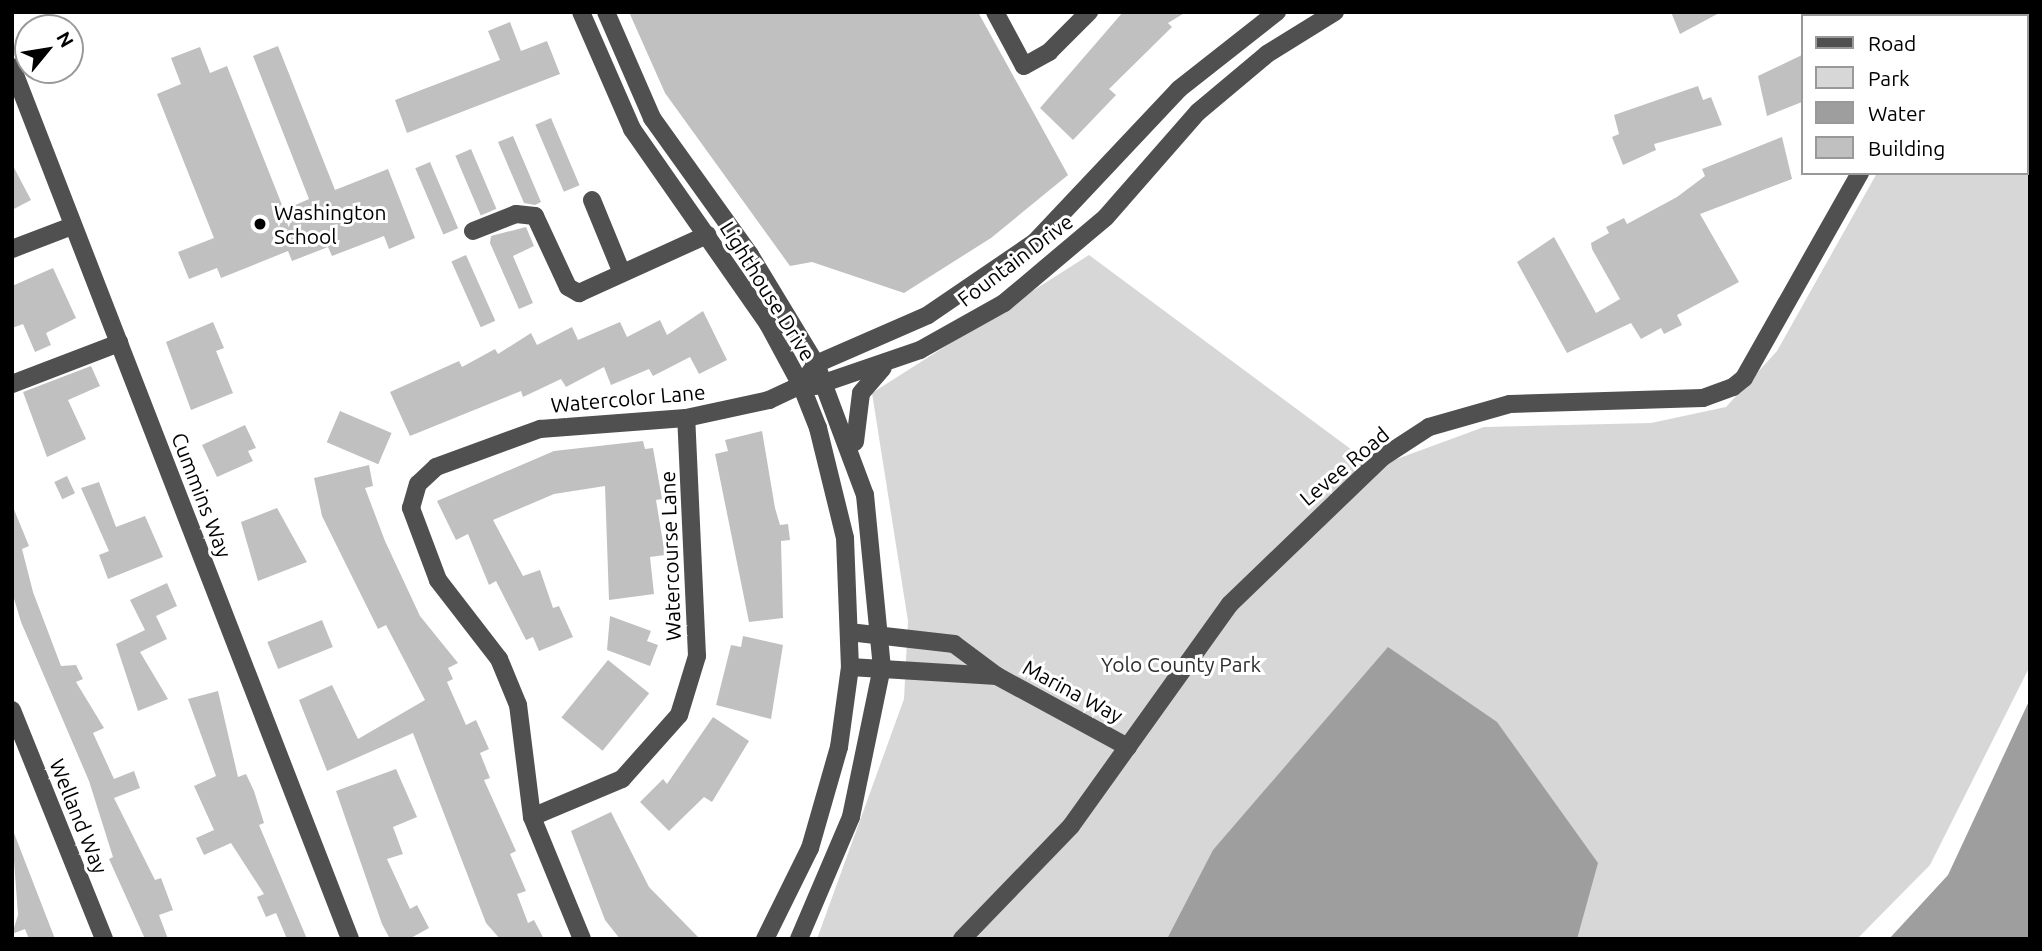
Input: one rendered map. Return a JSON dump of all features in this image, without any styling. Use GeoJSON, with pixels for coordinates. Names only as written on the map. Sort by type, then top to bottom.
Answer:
{"type":"FeatureCollection","features":[{"type":"Feature","properties":{"kind":"street","name":"Lighthouse Drive"},"geometry":{"type":"LineString","coordinates":[[581,12],[632,129],[707,234],[801,385],[818,428],[845,538],[850,667],[839,747],[810,848],[765,939]]}},
{"type":"Feature","properties":{"kind":"street","name":"Lighthouse Drive"},"geometry":{"type":"LineString","coordinates":[[606,12],[652,118],[750,255],[816,364],[856,464],[875,556],[882,667],[851,817],[799,939]]}},
{"type":"Feature","properties":{"kind":"street"},"geometry":{"type":"LineString","coordinates":[[995,12],[1024,66],[1049,52],[1089,12]]}},
{"type":"Feature","properties":{"kind":"street","name":"Fountain Drive"},"geometry":{"type":"LineString","coordinates":[[801,385],[826,387],[901,357],[969,324],[1054,264],[1106,217],[1198,112],[1282,44],[1335,12]]}},
{"type":"Feature","properties":{"kind":"street"},"geometry":{"type":"LineString","coordinates":[[1269,15],[1282,44]]}},
{"type":"Feature","properties":{"kind":"street","name":"Fountain Drive"},"geometry":{"type":"LineString","coordinates":[[816,364],[928,315],[1035,242],[1179,89],[1269,15]]}},
{"type":"Feature","properties":{"kind":"street","name":"Cummins Way"},"geometry":{"type":"LineString","coordinates":[[12,67],[350,939]]}},
{"type":"Feature","properties":{"kind":"street","name":"Levee Road"},"geometry":{"type":"LineString","coordinates":[[962,939],[1071,826],[1128,747],[1188,655],[1239,595],[1383,457],[1429,427],[1510,404],[1703,398],[1744,378],[1859,175]]}},
{"type":"Feature","properties":{"kind":"street"},"geometry":{"type":"LineString","coordinates":[[592,200],[622,273]]}},
{"type":"Feature","properties":{"kind":"street"},"geometry":{"type":"LineString","coordinates":[[473,230],[516,214],[535,216],[568,287],[579,293],[707,234]]}},
{"type":"Feature","properties":{"kind":"street"},"geometry":{"type":"LineString","coordinates":[[12,249],[72,226]]}},
{"type":"Feature","properties":{"kind":"street"},"geometry":{"type":"LineString","coordinates":[[12,384],[119,343]]}},
{"type":"Feature","properties":{"kind":"street"},"geometry":{"type":"LineString","coordinates":[[856,464],[861,393],[875,374],[901,357]]}},
{"type":"Feature","properties":{"kind":"street"},"geometry":{"type":"LineString","coordinates":[[801,385],[816,364]]}},
{"type":"Feature","properties":{"kind":"street","name":"Watercolor Lane"},"geometry":{"type":"LineString","coordinates":[[582,939],[532,817],[518,705],[499,659],[438,580],[411,508],[418,484],[436,467],[540,429],[686,418],[769,400],[801,385]]}},
{"type":"Feature","properties":{"kind":"street","name":"Watercourse Lane"},"geometry":{"type":"LineString","coordinates":[[532,817],[622,779],[678,715],[697,656],[686,418]]}},
{"type":"Feature","properties":{"kind":"street","name":"Marina Way"},"geometry":{"type":"LineString","coordinates":[[849,632],[879,631],[954,644],[997,676],[1128,747]]}},
{"type":"Feature","properties":{"kind":"street","name":"Marina Way"},"geometry":{"type":"LineString","coordinates":[[850,667],[997,676]]}},
{"type":"Feature","properties":{"kind":"street","name":"Welland Way"},"geometry":{"type":"LineString","coordinates":[[12,710],[104,939]]}},
{"type":"Feature","properties":{"kind":"green space","name":"Yolo County Park"},"geometry":{"type":"Polygon","coordinates":[[[1971,12],[2030,12],[2030,666],[1930,865],[1857,939],[817,939],[904,699],[908,621],[872,393],[1089,255],[1375,467],[1484,427],[1651,423],[1726,407],[1777,351],[1876,175],[2028,175],[2028,14],[1971,12]]]}},
{"type":"Feature","properties":{"kind":"water"},"geometry":{"type":"Polygon","coordinates":[[[1388,647],[1497,722],[1598,863],[1577,939],[1167,939],[1213,850],[1388,647]]]}},
{"type":"Feature","properties":{"kind":"water"},"geometry":{"type":"Polygon","coordinates":[[[2030,699],[2030,939],[1889,939],[1948,875],[2030,699]]]}},
{"type":"Feature","properties":{"kind":"building"},"geometry":{"type":"Polygon","coordinates":[[[629,12],[978,12],[1068,175],[991,238],[904,293],[812,262],[790,266],[665,93],[629,12]]]}},
{"type":"Feature","properties":{"kind":"building"},"geometry":{"type":"Polygon","coordinates":[[[1123,12],[1186,12],[1168,23],[1172,27],[1109,89],[1116,95],[1073,140],[1040,108],[1123,12]]]}},
{"type":"Feature","properties":{"kind":"building"},"geometry":{"type":"Polygon","coordinates":[[[1671,12],[1721,12],[1680,34],[1671,12]]]}},
{"type":"Feature","properties":{"kind":"building"},"geometry":{"type":"Polygon","coordinates":[[[510,22],[521,51],[547,41],[560,74],[407,133],[395,100],[500,60],[488,31],[510,22]]]}},
{"type":"Feature","properties":{"kind":"building"},"geometry":{"type":"Polygon","coordinates":[[[278,46],[335,190],[388,169],[415,238],[389,249],[384,236],[332,256],[328,247],[292,261],[288,251],[221,278],[217,268],[189,279],[178,252],[214,238],[157,94],[181,84],[171,58],[200,47],[210,73],[227,66],[284,210],[309,199],[253,56],[278,46]]]}},
{"type":"Feature","properties":{"kind":"building"},"geometry":{"type":"Polygon","coordinates":[[[1800,56],[1800,103],[1767,116],[1758,76],[1800,56]]]}},
{"type":"Feature","properties":{"kind":"building"},"geometry":{"type":"Polygon","coordinates":[[[1698,86],[1703,100],[1711,97],[1722,125],[1654,144],[1656,150],[1623,165],[1612,137],[1619,134],[1614,115],[1698,86]]]}},
{"type":"Feature","properties":{"kind":"building"},"geometry":{"type":"Polygon","coordinates":[[[551,118],[580,185],[564,192],[535,125],[551,118]]]}},
{"type":"Feature","properties":{"kind":"building"},"geometry":{"type":"Polygon","coordinates":[[[513,136],[541,202],[535,205],[524,203],[498,142],[513,136]]]}},
{"type":"Feature","properties":{"kind":"building"},"geometry":{"type":"Polygon","coordinates":[[[1782,137],[1792,179],[1700,214],[1739,282],[1677,315],[1682,325],[1664,334],[1661,328],[1641,339],[1631,323],[1567,353],[1517,262],[1554,237],[1596,313],[1620,299],[1592,249],[1591,243],[1609,233],[1606,227],[1624,218],[1627,224],[1677,197],[1705,176],[1702,169],[1782,137]]]}},
{"type":"Feature","properties":{"kind":"building"},"geometry":{"type":"Polygon","coordinates":[[[471,149],[496,209],[481,215],[455,156],[471,149]]]}},
{"type":"Feature","properties":{"kind":"building"},"geometry":{"type":"Polygon","coordinates":[[[430,162],[458,228],[443,235],[415,168],[430,162]]]}},
{"type":"Feature","properties":{"kind":"building"},"geometry":{"type":"Polygon","coordinates":[[[12,164],[31,200],[12,210],[12,164]]]}},
{"type":"Feature","properties":{"kind":"building"},"geometry":{"type":"Polygon","coordinates":[[[526,227],[534,246],[513,256],[533,303],[519,309],[490,243],[491,236],[526,227]]]}},
{"type":"Feature","properties":{"kind":"building"},"geometry":{"type":"Polygon","coordinates":[[[466,255],[495,321],[481,327],[451,262],[466,255]]]}},
{"type":"Feature","properties":{"kind":"building"},"geometry":{"type":"Polygon","coordinates":[[[53,268],[76,318],[46,333],[51,345],[35,352],[23,324],[12,328],[12,286],[53,268]]]}},
{"type":"Feature","properties":{"kind":"building"},"geometry":{"type":"Polygon","coordinates":[[[703,311],[727,360],[699,374],[690,357],[653,376],[649,369],[611,385],[604,367],[566,387],[561,379],[523,397],[521,391],[410,436],[390,392],[459,361],[462,367],[495,349],[498,354],[531,333],[537,345],[572,327],[578,340],[620,322],[627,337],[660,320],[667,335],[703,311]]]}},
{"type":"Feature","properties":{"kind":"building"},"geometry":{"type":"Polygon","coordinates":[[[213,322],[224,348],[216,351],[233,393],[191,410],[166,342],[213,322]]]}},
{"type":"Feature","properties":{"kind":"building"},"geometry":{"type":"Polygon","coordinates":[[[91,366],[100,386],[68,400],[86,439],[47,457],[23,392],[91,366]]]}},
{"type":"Feature","properties":{"kind":"building"},"geometry":{"type":"Polygon","coordinates":[[[340,411],[392,433],[378,464],[327,442],[340,411]]]}},
{"type":"Feature","properties":{"kind":"building"},"geometry":{"type":"Polygon","coordinates":[[[245,425],[256,448],[248,451],[253,461],[217,477],[202,445],[245,425]]]}},
{"type":"Feature","properties":{"kind":"building"},"geometry":{"type":"Polygon","coordinates":[[[762,431],[775,508],[780,525],[788,524],[790,540],[781,541],[783,618],[749,622],[715,454],[728,451],[725,440],[762,431]]]}},
{"type":"Feature","properties":{"kind":"building"},"geometry":{"type":"Polygon","coordinates":[[[643,441],[645,449],[653,448],[662,499],[656,500],[665,555],[650,557],[654,594],[609,600],[605,486],[554,494],[493,520],[523,576],[540,570],[553,608],[559,606],[573,637],[539,651],[533,637],[526,640],[496,581],[489,585],[468,534],[456,540],[437,501],[554,451],[643,441]]]}},
{"type":"Feature","properties":{"kind":"building"},"geometry":{"type":"Polygon","coordinates":[[[369,465],[373,486],[365,488],[385,541],[420,616],[458,663],[448,668],[453,679],[447,682],[466,725],[476,720],[489,749],[480,753],[490,778],[484,780],[516,851],[510,854],[526,891],[517,894],[528,923],[534,920],[544,939],[500,939],[486,923],[413,733],[327,771],[299,700],[332,685],[358,739],[425,700],[386,625],[378,629],[322,516],[314,478],[369,465]]]}},
{"type":"Feature","properties":{"kind":"building"},"geometry":{"type":"Polygon","coordinates":[[[67,476],[75,493],[62,499],[54,482],[67,476]]]}},
{"type":"Feature","properties":{"kind":"building"},"geometry":{"type":"Polygon","coordinates":[[[99,482],[116,527],[145,516],[163,557],[108,579],[99,555],[109,551],[81,488],[99,482]]]}},
{"type":"Feature","properties":{"kind":"building"},"geometry":{"type":"Polygon","coordinates":[[[13,507],[29,546],[22,549],[33,592],[61,666],[76,665],[83,679],[76,682],[104,728],[93,733],[114,779],[134,771],[140,788],[114,798],[155,880],[161,878],[173,910],[159,915],[168,939],[145,939],[109,859],[113,857],[89,781],[21,622],[12,592],[13,507]]]}},
{"type":"Feature","properties":{"kind":"building"},"geometry":{"type":"Polygon","coordinates":[[[277,508],[307,562],[258,581],[241,522],[277,508]]]}},
{"type":"Feature","properties":{"kind":"building"},"geometry":{"type":"Polygon","coordinates":[[[167,583],[177,606],[156,616],[167,639],[140,652],[168,699],[138,711],[116,644],[145,630],[130,600],[167,583]]]}},
{"type":"Feature","properties":{"kind":"building"},"geometry":{"type":"Polygon","coordinates":[[[610,616],[651,631],[647,641],[658,645],[650,666],[607,650],[610,616]]]}},
{"type":"Feature","properties":{"kind":"building"},"geometry":{"type":"Polygon","coordinates":[[[322,620],[333,647],[278,669],[267,642],[322,620]]]}},
{"type":"Feature","properties":{"kind":"building"},"geometry":{"type":"Polygon","coordinates":[[[743,636],[783,645],[771,719],[716,705],[731,645],[741,647],[743,636]]]}},
{"type":"Feature","properties":{"kind":"building"},"geometry":{"type":"Polygon","coordinates":[[[608,660],[649,693],[603,751],[561,718],[608,660]]]}},
{"type":"Feature","properties":{"kind":"building"},"geometry":{"type":"Polygon","coordinates":[[[218,691],[238,777],[246,774],[254,791],[264,823],[259,825],[307,939],[287,939],[276,913],[266,917],[257,897],[264,894],[231,843],[204,855],[196,838],[214,830],[194,786],[216,776],[188,699],[218,691]]]}},
{"type":"Feature","properties":{"kind":"building"},"geometry":{"type":"Polygon","coordinates":[[[713,717],[749,741],[712,802],[704,797],[669,831],[640,802],[663,779],[667,784],[713,717]]]}},
{"type":"Feature","properties":{"kind":"building"},"geometry":{"type":"Polygon","coordinates":[[[396,769],[417,817],[393,827],[403,854],[387,859],[410,909],[417,905],[429,928],[409,939],[390,939],[382,924],[336,791],[396,769]]]}},
{"type":"Feature","properties":{"kind":"building"},"geometry":{"type":"Polygon","coordinates":[[[611,812],[649,887],[700,939],[620,939],[605,920],[571,831],[611,812]]]}},
{"type":"Feature","properties":{"kind":"building"},"geometry":{"type":"Polygon","coordinates":[[[12,833],[55,939],[29,939],[25,929],[12,934],[18,915],[12,833]]]}},
{"type":"Feature","properties":{"kind":"place","name":"Washington School"},"geometry":{"type":"Point","coordinates":[260,224]}}]}
